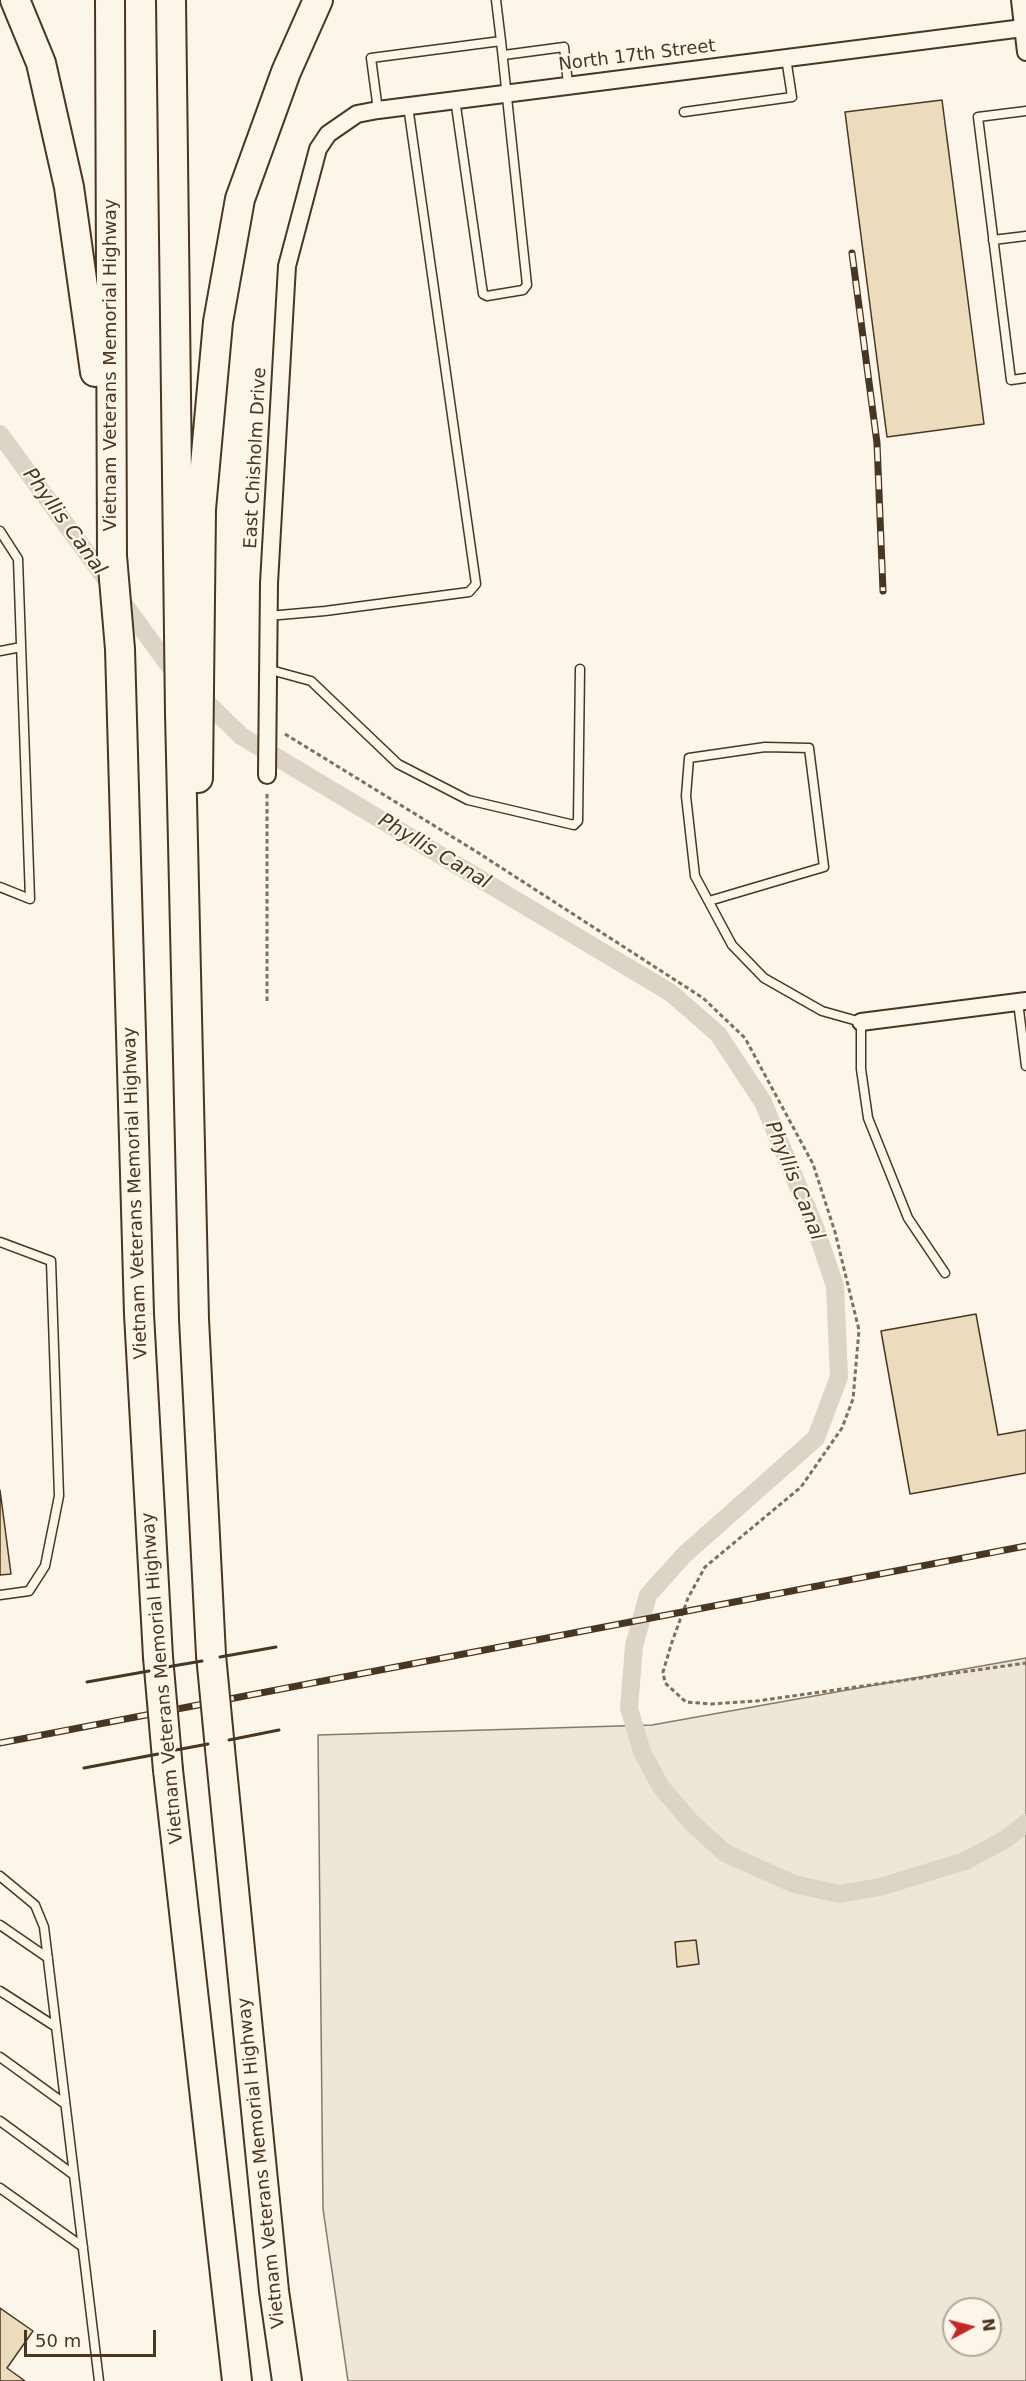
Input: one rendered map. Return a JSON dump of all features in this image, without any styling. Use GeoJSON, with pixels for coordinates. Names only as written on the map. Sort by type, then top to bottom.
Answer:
{"type":"FeatureCollection","features":[{"type":"Feature","properties":{"kind":"highway"},"geometry":{"type":"LineString","coordinates":[[15,0],[42,63],[69,187],[92,337],[112,556]]}},
{"type":"Feature","properties":{"kind":"highway","name":"Vietnam Veterans Memorial Highway"},"geometry":{"type":"LineString","coordinates":[[110,0],[112,556],[120,649],[139,1314],[158,1658],[168,1770],[237,2381]]}},
{"type":"Feature","properties":{"kind":"highway"},"geometry":{"type":"LineString","coordinates":[[171,0],[180,713],[187,1010]]}},
{"type":"Feature","properties":{"kind":"highway"},"geometry":{"type":"LineString","coordinates":[[187,1010],[200,741],[201,509],[218,322],[238,210],[286,72],[318,0]]}},
{"type":"Feature","properties":{"kind":"highway","name":"Vietnam Veterans Memorial Highway"},"geometry":{"type":"LineString","coordinates":[[187,1010],[194,1319],[211,1655],[274,2291],[287,2381]]}},
{"type":"Feature","properties":{"kind":"street"},"geometry":{"type":"LineString","coordinates":[[1020,0],[1026,52]]}},
{"type":"Feature","properties":{"kind":"street","name":"North 17th Street"},"geometry":{"type":"LineString","coordinates":[[306,195],[318,149],[328,134],[357,114],[568,84],[1023,28]]}},
{"type":"Feature","properties":{"kind":"street","name":"East Chisholm Drive"},"geometry":{"type":"LineString","coordinates":[[267,775],[268,616],[287,266],[306,195]]}},
{"type":"Feature","properties":{"kind":"street"},"geometry":{"type":"LineString","coordinates":[[861,1022],[1022,1001]]}},
{"type":"Feature","properties":{"kind":"lane"},"geometry":{"type":"LineString","coordinates":[[455,99],[483,294],[487,296],[523,290],[526,285],[504,55],[496,0]]}},
{"type":"Feature","properties":{"kind":"lane"},"geometry":{"type":"LineString","coordinates":[[378,110],[371,58],[501,41]]}},
{"type":"Feature","properties":{"kind":"lane"},"geometry":{"type":"LineString","coordinates":[[504,55],[564,47],[568,84]]}},
{"type":"Feature","properties":{"kind":"lane"},"geometry":{"type":"LineString","coordinates":[[684,112],[792,97],[786,57]]}},
{"type":"Feature","properties":{"kind":"lane"},"geometry":{"type":"LineString","coordinates":[[268,616],[469,592],[476,584],[408,106]]}},
{"type":"Feature","properties":{"kind":"lane"},"geometry":{"type":"LineString","coordinates":[[1026,111],[978,117],[1011,380],[1026,378]]}},
{"type":"Feature","properties":{"kind":"lane"},"geometry":{"type":"LineString","coordinates":[[993,240],[1026,236]]}},
{"type":"Feature","properties":{"kind":"lane"},"geometry":{"type":"LineString","coordinates":[[0,531],[18,559],[30,899],[0,887]]}},
{"type":"Feature","properties":{"kind":"lane"},"geometry":{"type":"LineString","coordinates":[[0,651],[21,647]]}},
{"type":"Feature","properties":{"kind":"lane"},"geometry":{"type":"LineString","coordinates":[[267,669],[311,681],[398,764],[468,800],[574,825],[578,821],[580,669]]}},
{"type":"Feature","properties":{"kind":"lane"},"geometry":{"type":"LineString","coordinates":[[709,901],[824,867],[809,748],[765,747],[689,758],[686,796],[695,876],[732,945],[764,978],[822,1011],[861,1022],[861,1069],[868,1118],[908,1218],[945,1273]]}},
{"type":"Feature","properties":{"kind":"lane"},"geometry":{"type":"LineString","coordinates":[[1022,1001],[1026,1060]]}},
{"type":"Feature","properties":{"kind":"lane"},"geometry":{"type":"LineString","coordinates":[[0,1242],[51,1262],[59,1496],[45,1566],[29,1591],[0,1595]]}},
{"type":"Feature","properties":{"kind":"lane"},"geometry":{"type":"LineString","coordinates":[[0,1876],[35,1905],[44,1927],[99,2381]]}},
{"type":"Feature","properties":{"kind":"lane"},"geometry":{"type":"LineString","coordinates":[[0,1925],[48,1958]]}},
{"type":"Feature","properties":{"kind":"lane"},"geometry":{"type":"LineString","coordinates":[[0,1991],[56,2027]]}},
{"type":"Feature","properties":{"kind":"lane"},"geometry":{"type":"LineString","coordinates":[[0,2057],[65,2104]]}},
{"type":"Feature","properties":{"kind":"lane"},"geometry":{"type":"LineString","coordinates":[[0,2121],[74,2175]]}},
{"type":"Feature","properties":{"kind":"lane"},"geometry":{"type":"LineString","coordinates":[[0,2188],[83,2247]]}},
{"type":"Feature","properties":{"kind":"path"},"geometry":{"type":"LineString","coordinates":[[266,723],[704,998],[745,1038],[813,1164],[835,1232],[859,1330],[853,1399],[842,1428],[801,1487],[705,1567],[688,1598],[676,1631],[663,1672],[665,1683],[686,1702],[711,1704],[757,1701],[1026,1663]]}},
{"type":"Feature","properties":{"kind":"path"},"geometry":{"type":"LineString","coordinates":[[267,775],[267,1001]]}},
{"type":"Feature","properties":{"kind":"shaded area"},"geometry":{"type":"Polygon","coordinates":[[[1026,1658],[1026,2381],[348,2381],[323,2209],[318,1735],[652,1725],[1026,1658]]]}},
{"type":"Feature","properties":{"kind":"building"},"geometry":{"type":"Polygon","coordinates":[[[942,100],[984,424],[887,437],[845,112],[942,100]]]}},
{"type":"Feature","properties":{"kind":"building"},"geometry":{"type":"Polygon","coordinates":[[[976,1314],[998,1435],[1026,1430],[1026,1473],[910,1494],[881,1331],[976,1314]]]}},
{"type":"Feature","properties":{"kind":"building"},"geometry":{"type":"Polygon","coordinates":[[[0,1490],[11,1574],[0,1575],[0,1490]]]}},
{"type":"Feature","properties":{"kind":"building"},"geometry":{"type":"Polygon","coordinates":[[[696,1940],[699,1964],[677,1967],[675,1942],[696,1940]]]}},
{"type":"Feature","properties":{"kind":"building"},"geometry":{"type":"Polygon","coordinates":[[[0,2308],[33,2331],[7,2368],[25,2381],[0,2381],[0,2308]]]}},
{"type":"Feature","properties":{"kind":"waterway","name":"Phyllis Canal"},"geometry":{"type":"LineString","coordinates":[[0,434],[167,663],[241,736],[671,993],[718,1034],[763,1102],[815,1227],[835,1286],[839,1377],[816,1438],[685,1554],[648,1595],[634,1646],[629,1708],[642,1752],[661,1787],[692,1823],[725,1853],[794,1884],[839,1894],[880,1887],[965,1861],[1006,1839],[1026,1823]]}},
{"type":"Feature","properties":{"kind":"railway"},"geometry":{"type":"LineString","coordinates":[[852,253],[877,443],[883,591]]}},
{"type":"Feature","properties":{"kind":"railway"},"geometry":{"type":"LineString","coordinates":[[0,1743],[1026,1546]]}},
{"type":"Feature","properties":{"kind":"wall"},"geometry":{"type":"LineString","coordinates":[[220,1657],[276,1647]]}},
{"type":"Feature","properties":{"kind":"wall"},"geometry":{"type":"LineString","coordinates":[[167,1667],[202,1661]]}},
{"type":"Feature","properties":{"kind":"wall"},"geometry":{"type":"LineString","coordinates":[[87,1682],[149,1671]]}},
{"type":"Feature","properties":{"kind":"wall"},"geometry":{"type":"LineString","coordinates":[[229,1740],[279,1730]]}},
{"type":"Feature","properties":{"kind":"wall"},"geometry":{"type":"LineString","coordinates":[[176,1750],[208,1744]]}},
{"type":"Feature","properties":{"kind":"wall"},"geometry":{"type":"LineString","coordinates":[[84,1768],[158,1754]]}}]}
